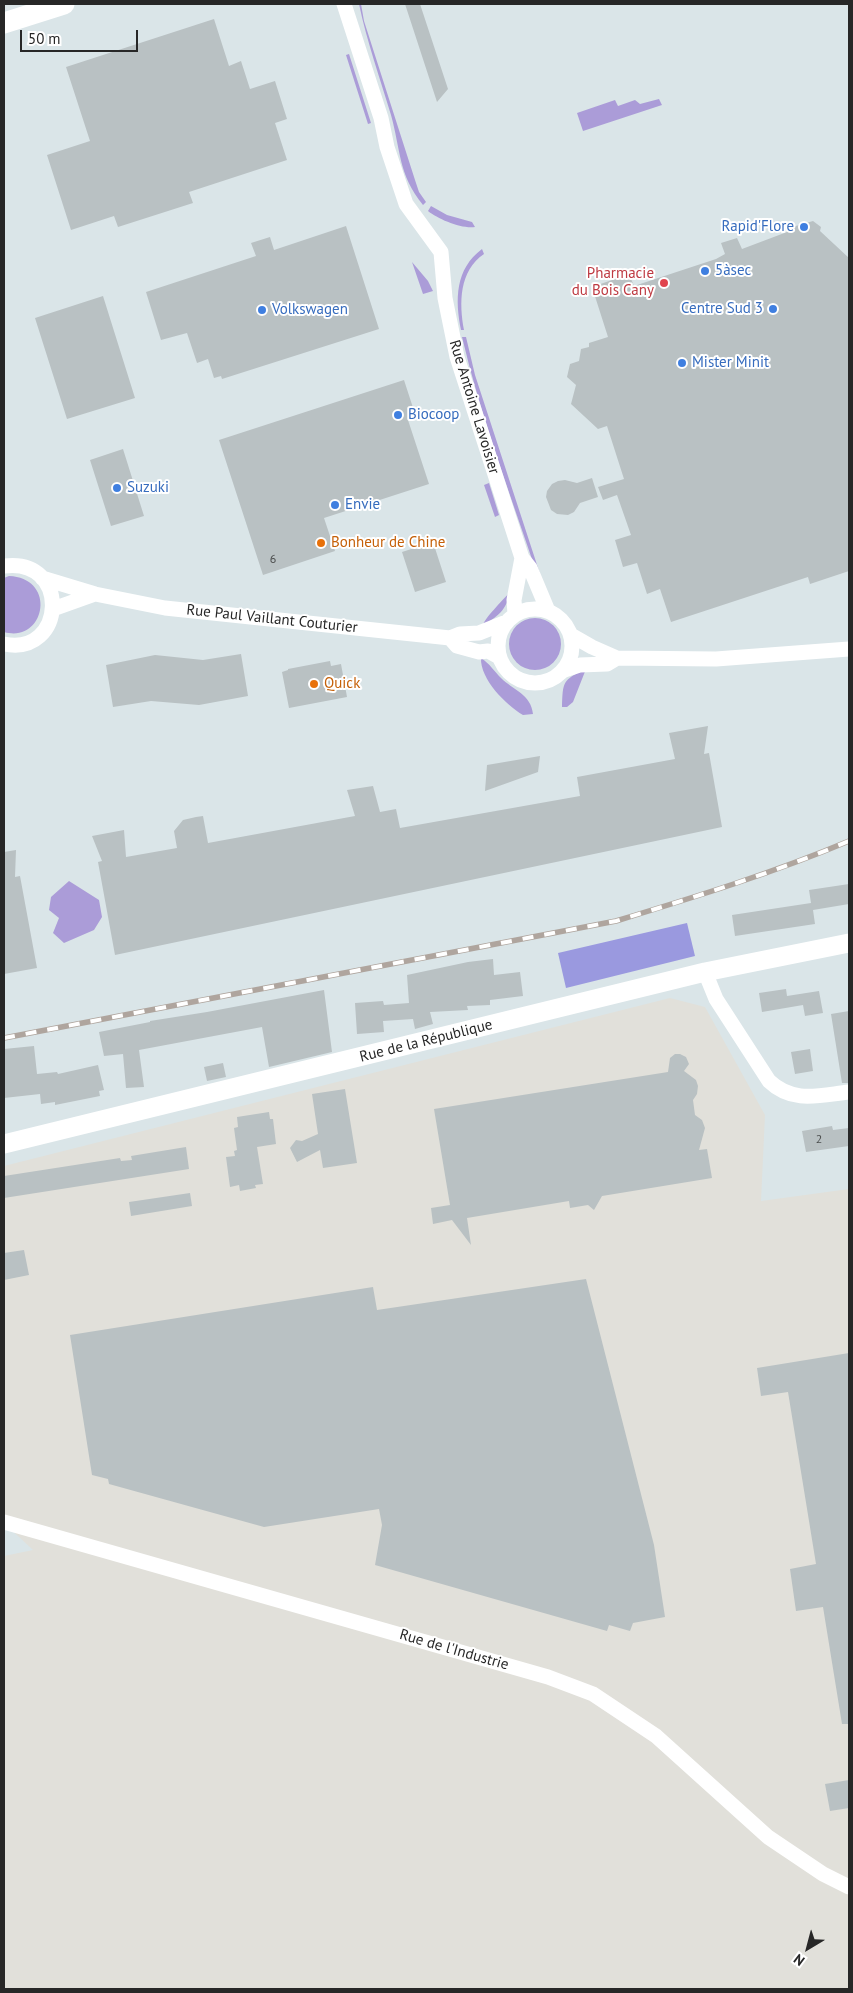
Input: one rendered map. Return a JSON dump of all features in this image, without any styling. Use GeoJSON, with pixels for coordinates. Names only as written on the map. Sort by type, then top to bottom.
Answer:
{"type":"FeatureCollection","features":[{"type":"Feature","properties":{"kind":"main road"},"geometry":{"type":"LineString","coordinates":[[4,23],[64,4]]}},
{"type":"Feature","properties":{"kind":"street","name":"Rue Antoine Lavoisier"},"geometry":{"type":"LineString","coordinates":[[344,4],[381,118],[387,147],[406,204],[441,252],[445,298],[457,357],[522,558],[530,568],[548,611]]}},
{"type":"Feature","properties":{"kind":"street","name":"Rue Antoine Lavoisier"},"geometry":{"type":"LineString","coordinates":[[510,618],[522,558]]}},
{"type":"Feature","properties":{"kind":"street","name":"Rue Paul Vaillant Couturier"},"geometry":{"type":"LineString","coordinates":[[6,563],[23,566],[33,570],[42,578],[95,594],[165,608],[450,638],[460,634],[479,632],[510,618]]}},
{"type":"Feature","properties":{"kind":"street"},"geometry":{"type":"LineString","coordinates":[[4,644],[22,644],[36,638],[48,625],[53,609],[51,592],[42,578]]}},
{"type":"Feature","properties":{"kind":"street"},"geometry":{"type":"LineString","coordinates":[[53,609],[95,594]]}},
{"type":"Feature","properties":{"kind":"street"},"geometry":{"type":"LineString","coordinates":[[571,635],[571,654],[562,670],[554,678],[546,681],[528,682],[510,674],[499,657],[498,638],[510,618],[526,609],[537,608],[559,617],[571,635],[616,658],[716,659],[849,649]]}},
{"type":"Feature","properties":{"kind":"street","name":"Rue Paul Vaillant Couturier"},"geometry":{"type":"LineString","coordinates":[[450,638],[458,646],[479,652],[488,651],[499,657]]}},
{"type":"Feature","properties":{"kind":"street"},"geometry":{"type":"LineString","coordinates":[[562,670],[580,665],[607,664],[616,658]]}},
{"type":"Feature","properties":{"kind":"street","name":"Rue de la République"},"geometry":{"type":"LineString","coordinates":[[4,1144],[705,972],[849,943]]}},
{"type":"Feature","properties":{"kind":"street"},"geometry":{"type":"LineString","coordinates":[[705,972],[716,999],[769,1081],[776,1088],[790,1095],[806,1097],[849,1092]]}},
{"type":"Feature","properties":{"kind":"street","name":"Rue de l'Industrie"},"geometry":{"type":"LineString","coordinates":[[4,1523],[548,1677],[593,1694],[656,1736],[768,1837],[810,1866],[849,1887]]}},
{"type":"Feature","properties":{"kind":"shaded area"},"geometry":{"type":"Polygon","coordinates":[[[359,4],[361,4],[364,21],[419,192],[426,202],[423,205],[409,183],[401,162],[391,115],[359,4]]]}},
{"type":"Feature","properties":{"kind":"shaded area"},"geometry":{"type":"Polygon","coordinates":[[[349,54],[371,123],[368,124],[346,55],[349,54]]]}},
{"type":"Feature","properties":{"kind":"shaded area"},"geometry":{"type":"Polygon","coordinates":[[[659,99],[662,105],[583,131],[577,113],[615,100],[618,106],[635,100],[640,104],[659,99]]]}},
{"type":"Feature","properties":{"kind":"shaded area"},"geometry":{"type":"Polygon","coordinates":[[[431,206],[447,215],[472,222],[475,227],[457,225],[444,220],[428,211],[431,206]]]}},
{"type":"Feature","properties":{"kind":"shaded area"},"geometry":{"type":"Polygon","coordinates":[[[482,249],[484,254],[476,261],[465,278],[462,299],[464,330],[461,330],[458,308],[459,286],[466,266],[482,249]]]}},
{"type":"Feature","properties":{"kind":"shaded area"},"geometry":{"type":"Polygon","coordinates":[[[412,262],[428,281],[433,291],[423,294],[412,262]]]}},
{"type":"Feature","properties":{"kind":"shaded area"},"geometry":{"type":"Polygon","coordinates":[[[462,337],[466,337],[475,375],[540,574],[537,574],[497,457],[462,337]]]}},
{"type":"Feature","properties":{"kind":"shaded area"},"geometry":{"type":"Polygon","coordinates":[[[489,483],[499,515],[495,517],[484,485],[489,483]]]}},
{"type":"Feature","properties":{"kind":"shaded area"},"geometry":{"type":"Polygon","coordinates":[[[9,576],[25,579],[35,587],[40,598],[37,620],[29,629],[18,633],[4,632],[4,578],[9,576]]]}},
{"type":"Feature","properties":{"kind":"shaded area"},"geometry":{"type":"Polygon","coordinates":[[[509,593],[506,604],[501,612],[483,625],[490,614],[509,593]]]}},
{"type":"Feature","properties":{"kind":"shaded area"},"geometry":{"type":"Polygon","coordinates":[[[530,618],[540,618],[554,625],[561,639],[561,649],[554,663],[540,670],[530,670],[520,666],[513,659],[509,649],[509,639],[513,629],[520,622],[530,618]]]}},
{"type":"Feature","properties":{"kind":"shaded area"},"geometry":{"type":"Polygon","coordinates":[[[481,658],[501,678],[525,697],[532,707],[533,714],[523,715],[516,711],[495,691],[485,674],[481,658]]]}},
{"type":"Feature","properties":{"kind":"shaded area"},"geometry":{"type":"Polygon","coordinates":[[[586,669],[573,702],[567,707],[562,707],[565,683],[572,676],[586,669]]]}},
{"type":"Feature","properties":{"kind":"shaded area"},"geometry":{"type":"Polygon","coordinates":[[[69,881],[99,900],[102,917],[94,930],[64,943],[53,933],[59,918],[49,910],[51,897],[69,881]]]}},
{"type":"Feature","properties":{"kind":"shaded area"},"geometry":{"type":"Polygon","coordinates":[[[687,923],[695,956],[566,988],[558,953],[687,923]]]}},
{"type":"Feature","properties":{"kind":"shaded area"},"geometry":{"type":"Polygon","coordinates":[[[670,998],[705,1007],[765,1115],[761,1201],[849,1189],[849,1989],[4,1989],[4,1556],[33,1550],[4,1523],[4,1166],[670,998]]]}},
{"type":"Feature","properties":{"kind":"building"},"geometry":{"type":"Polygon","coordinates":[[[405,4],[420,4],[448,89],[437,102],[405,4]]]}},
{"type":"Feature","properties":{"kind":"building"},"geometry":{"type":"Polygon","coordinates":[[[214,19],[229,66],[241,61],[250,89],[275,81],[287,119],[275,123],[287,160],[189,192],[193,203],[118,227],[114,216],[71,230],[47,155],[90,141],[66,67],[214,19]]]}},
{"type":"Feature","properties":{"kind":"building"},"geometry":{"type":"Polygon","coordinates":[[[813,221],[821,227],[820,231],[849,258],[849,571],[810,584],[808,577],[671,622],[660,589],[647,594],[637,563],[623,567],[615,540],[631,535],[617,495],[603,500],[598,487],[624,479],[607,426],[598,429],[571,404],[576,385],[567,377],[570,364],[579,361],[581,349],[589,347],[589,343],[608,337],[592,287],[629,274],[634,286],[716,259],[725,254],[721,243],[737,238],[742,249],[787,232],[789,228],[813,221]]]}},
{"type":"Feature","properties":{"kind":"building","name":"Volkswagen"},"geometry":{"type":"Polygon","coordinates":[[[346,226],[379,329],[222,379],[221,376],[214,378],[208,359],[197,363],[187,333],[161,340],[146,292],[256,256],[251,243],[270,237],[274,250],[346,226]]]}},
{"type":"Feature","properties":{"kind":"building"},"geometry":{"type":"Polygon","coordinates":[[[103,296],[135,398],[67,419],[35,318],[103,296]]]}},
{"type":"Feature","properties":{"kind":"building"},"geometry":{"type":"Polygon","coordinates":[[[404,380],[416,417],[408,420],[429,484],[324,518],[335,551],[263,575],[219,440],[404,380]]]}},
{"type":"Feature","properties":{"kind":"building","name":"Suzuki"},"geometry":{"type":"Polygon","coordinates":[[[123,449],[144,516],[111,526],[90,460],[123,449]]]}},
{"type":"Feature","properties":{"kind":"building"},"geometry":{"type":"Polygon","coordinates":[[[592,478],[598,497],[580,503],[574,512],[568,515],[557,514],[551,510],[546,497],[547,491],[552,484],[565,480],[577,483],[592,478]]]}},
{"type":"Feature","properties":{"kind":"building"},"geometry":{"type":"Polygon","coordinates":[[[433,542],[446,582],[415,592],[402,552],[433,542]]]}},
{"type":"Feature","properties":{"kind":"building"},"geometry":{"type":"Polygon","coordinates":[[[241,654],[248,696],[199,705],[151,701],[113,707],[106,665],[155,655],[203,660],[241,654]]]}},
{"type":"Feature","properties":{"kind":"building","name":"Quick"},"geometry":{"type":"Polygon","coordinates":[[[330,661],[331,666],[341,664],[347,697],[289,708],[282,672],[288,669],[330,661]]]}},
{"type":"Feature","properties":{"kind":"building"},"geometry":{"type":"Polygon","coordinates":[[[708,726],[704,754],[709,753],[722,827],[115,955],[98,862],[102,861],[92,836],[124,830],[126,857],[177,848],[174,831],[183,820],[203,816],[208,843],[355,816],[347,790],[373,786],[380,812],[396,809],[400,828],[580,796],[577,777],[675,759],[669,733],[708,726]]]}},
{"type":"Feature","properties":{"kind":"building"},"geometry":{"type":"Polygon","coordinates":[[[540,756],[538,772],[485,791],[487,765],[540,756]]]}},
{"type":"Feature","properties":{"kind":"building"},"geometry":{"type":"Polygon","coordinates":[[[16,850],[15,877],[20,876],[37,968],[4,974],[4,852],[16,850]]]}},
{"type":"Feature","properties":{"kind":"building"},"geometry":{"type":"Polygon","coordinates":[[[849,884],[849,904],[813,910],[815,924],[735,936],[732,915],[811,903],[809,890],[849,884]]]}},
{"type":"Feature","properties":{"kind":"building"},"geometry":{"type":"Polygon","coordinates":[[[493,959],[494,975],[520,972],[523,996],[490,1000],[490,1005],[467,1006],[468,1010],[430,1012],[433,1024],[415,1029],[413,1019],[383,1021],[384,1032],[357,1034],[355,1003],[383,1001],[384,1005],[409,1003],[407,975],[468,962],[493,959]]]}},
{"type":"Feature","properties":{"kind":"building"},"geometry":{"type":"Polygon","coordinates":[[[786,989],[787,996],[819,991],[823,1013],[805,1016],[803,1005],[762,1012],[759,993],[786,989]]]}},
{"type":"Feature","properties":{"kind":"building"},"geometry":{"type":"Polygon","coordinates":[[[324,990],[332,1052],[269,1067],[262,1027],[139,1050],[144,1087],[126,1088],[123,1054],[104,1056],[99,1032],[324,990]]]}},
{"type":"Feature","properties":{"kind":"building"},"geometry":{"type":"Polygon","coordinates":[[[849,1011],[849,1083],[842,1083],[831,1014],[849,1011]]]}},
{"type":"Feature","properties":{"kind":"building"},"geometry":{"type":"Polygon","coordinates":[[[34,1046],[37,1074],[57,1072],[58,1074],[98,1065],[104,1090],[99,1091],[100,1096],[55,1105],[55,1102],[41,1104],[40,1094],[4,1098],[4,1049],[34,1046]]]}},
{"type":"Feature","properties":{"kind":"building"},"geometry":{"type":"Polygon","coordinates":[[[810,1049],[813,1071],[795,1074],[791,1052],[810,1049]]]}},
{"type":"Feature","properties":{"kind":"building"},"geometry":{"type":"Polygon","coordinates":[[[675,1054],[686,1057],[689,1064],[684,1071],[696,1080],[698,1086],[697,1094],[693,1100],[695,1115],[702,1120],[705,1128],[699,1150],[707,1149],[712,1178],[602,1196],[594,1210],[588,1205],[570,1208],[569,1201],[467,1218],[471,1245],[452,1220],[433,1224],[431,1208],[450,1205],[434,1109],[668,1072],[670,1058],[675,1054]]]}},
{"type":"Feature","properties":{"kind":"building"},"geometry":{"type":"Polygon","coordinates":[[[223,1063],[226,1077],[207,1081],[204,1067],[223,1063]]]}},
{"type":"Feature","properties":{"kind":"building"},"geometry":{"type":"Polygon","coordinates":[[[345,1089],[357,1163],[323,1168],[320,1150],[297,1162],[290,1148],[296,1140],[302,1141],[318,1134],[312,1094],[345,1089]]]}},
{"type":"Feature","properties":{"kind":"building"},"geometry":{"type":"Polygon","coordinates":[[[269,1112],[270,1119],[273,1119],[276,1144],[257,1147],[263,1184],[255,1185],[256,1188],[240,1191],[239,1185],[230,1187],[226,1157],[235,1156],[234,1151],[237,1150],[234,1128],[238,1127],[237,1117],[269,1112]]]}},
{"type":"Feature","properties":{"kind":"building"},"geometry":{"type":"Polygon","coordinates":[[[832,1126],[833,1130],[849,1128],[849,1146],[806,1152],[802,1131],[832,1126]]]}},
{"type":"Feature","properties":{"kind":"building"},"geometry":{"type":"Polygon","coordinates":[[[186,1147],[189,1169],[4,1198],[4,1176],[120,1158],[121,1161],[132,1160],[131,1156],[186,1147]]]}},
{"type":"Feature","properties":{"kind":"building"},"geometry":{"type":"Polygon","coordinates":[[[190,1193],[192,1206],[131,1216],[129,1202],[190,1193]]]}},
{"type":"Feature","properties":{"kind":"building"},"geometry":{"type":"Polygon","coordinates":[[[24,1250],[29,1275],[4,1280],[4,1253],[24,1250]]]}},
{"type":"Feature","properties":{"kind":"building"},"geometry":{"type":"Polygon","coordinates":[[[586,1279],[654,1545],[665,1617],[633,1623],[630,1631],[609,1625],[607,1631],[375,1565],[382,1525],[379,1509],[264,1527],[109,1484],[108,1479],[92,1475],[70,1335],[373,1287],[377,1310],[586,1279]]]}},
{"type":"Feature","properties":{"kind":"building"},"geometry":{"type":"Polygon","coordinates":[[[849,1353],[849,1724],[842,1724],[823,1607],[796,1611],[790,1569],[816,1564],[788,1392],[761,1396],[757,1368],[849,1353]]]}},
{"type":"Feature","properties":{"kind":"building"},"geometry":{"type":"Polygon","coordinates":[[[849,1780],[849,1808],[830,1811],[825,1784],[849,1780]]]}},
{"type":"Feature","properties":{"kind":"railway"},"geometry":{"type":"LineString","coordinates":[[4,1038],[616,921],[763,874],[849,841]]}},
{"type":"Feature","properties":{"kind":"place","name":"Rapid'Flore"},"geometry":{"type":"Point","coordinates":[804,227]}},
{"type":"Feature","properties":{"kind":"place","name":"5àsec"},"geometry":{"type":"Point","coordinates":[705,271]}},
{"type":"Feature","properties":{"kind":"place","name":"Pharmacie du Bois Cany"},"geometry":{"type":"Point","coordinates":[664,283]}},
{"type":"Feature","properties":{"kind":"place","name":"Centre Sud 3"},"geometry":{"type":"Point","coordinates":[773,309]}},
{"type":"Feature","properties":{"kind":"place","name":"Volkswagen"},"geometry":{"type":"Point","coordinates":[262,310]}},
{"type":"Feature","properties":{"kind":"place","name":"Mister Minit"},"geometry":{"type":"Point","coordinates":[682,363]}},
{"type":"Feature","properties":{"kind":"place","name":"Biocoop"},"geometry":{"type":"Point","coordinates":[398,415]}},
{"type":"Feature","properties":{"kind":"place","name":"Suzuki"},"geometry":{"type":"Point","coordinates":[117,488]}},
{"type":"Feature","properties":{"kind":"place","name":"Envie"},"geometry":{"type":"Point","coordinates":[335,505]}},
{"type":"Feature","properties":{"kind":"place","name":"Bonheur de Chine"},"geometry":{"type":"Point","coordinates":[321,543]}},
{"type":"Feature","properties":{"kind":"place","name":"Quick"},"geometry":{"type":"Point","coordinates":[314,684]}}]}
